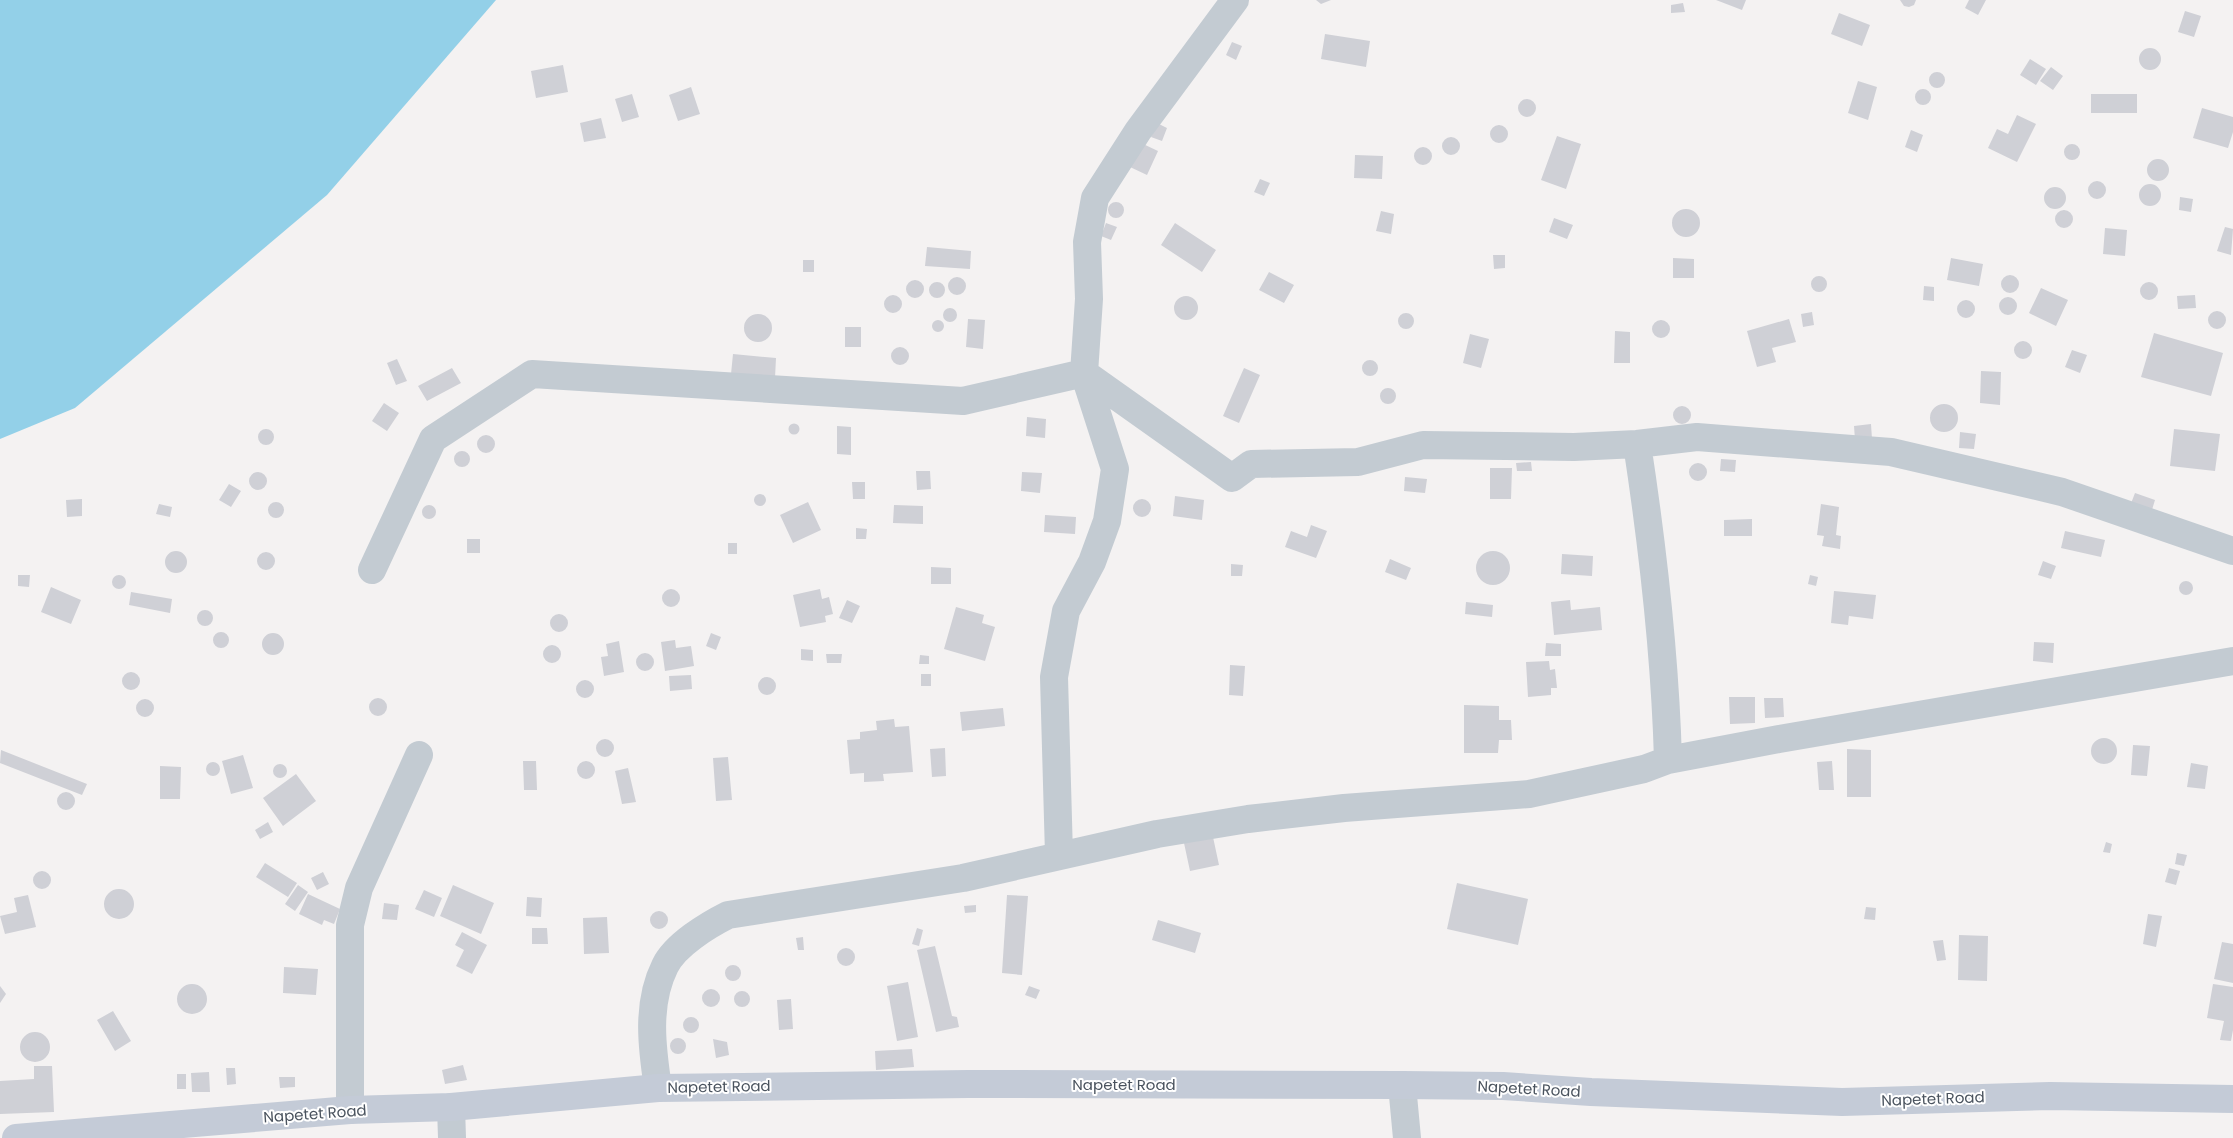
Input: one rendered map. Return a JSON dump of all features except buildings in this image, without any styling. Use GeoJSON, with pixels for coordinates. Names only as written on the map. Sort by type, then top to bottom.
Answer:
{"type":"FeatureCollection","features":[{"type":"Feature","properties":{"kind":"main road","name":"Napetet Road"},"geometry":{"type":"LineString","coordinates":[[16,1138],[350,1110],[451,1107],[658,1088],[968,1084],[1402,1085],[1503,1086],[1591,1092],[1842,1102],[2050,1096],[2233,1099]]}},
{"type":"Feature","properties":{"kind":"street"},"geometry":{"type":"LineString","coordinates":[[1059,855],[1054,677],[1066,610],[1092,562],[1104,529],[1115,469],[1084,373],[1089,299],[1087,242],[1095,198],[1138,131],[1234,0]]}},
{"type":"Feature","properties":{"kind":"street"},"geometry":{"type":"LineString","coordinates":[[372,570],[433,439],[532,374],[963,401],[1084,373],[1232,478],[1251,464],[1358,462],[1423,445],[1574,447],[1638,444],[1697,437],[1891,452],[2062,492],[2233,551]]}},
{"type":"Feature","properties":{"kind":"street"},"geometry":{"type":"LineString","coordinates":[[1638,444],[1650,525],[1662,634],[1668,760]]}},
{"type":"Feature","properties":{"kind":"street"},"geometry":{"type":"LineString","coordinates":[[658,1088],[652,1040],[654,1005],[659,982],[666,964],[678,950],[706,926],[728,915],[963,878],[1158,834],[1248,819],[1353,807],[1529,794],[1644,769],[1668,760],[1779,739],[2233,661]]}},
{"type":"Feature","properties":{"kind":"street"},"geometry":{"type":"LineString","coordinates":[[350,1110],[350,925],[359,888],[419,755]]}},
{"type":"Feature","properties":{"kind":"street"},"geometry":{"type":"LineString","coordinates":[[1402,1085],[1408,1138]]}},
{"type":"Feature","properties":{"kind":"street"},"geometry":{"type":"LineString","coordinates":[[451,1107],[452,1138]]}},
{"type":"Feature","properties":{"kind":"water"},"geometry":{"type":"Polygon","coordinates":[[[0,0],[496,0],[327,195],[75,408],[0,439],[0,0]]]}}]}
